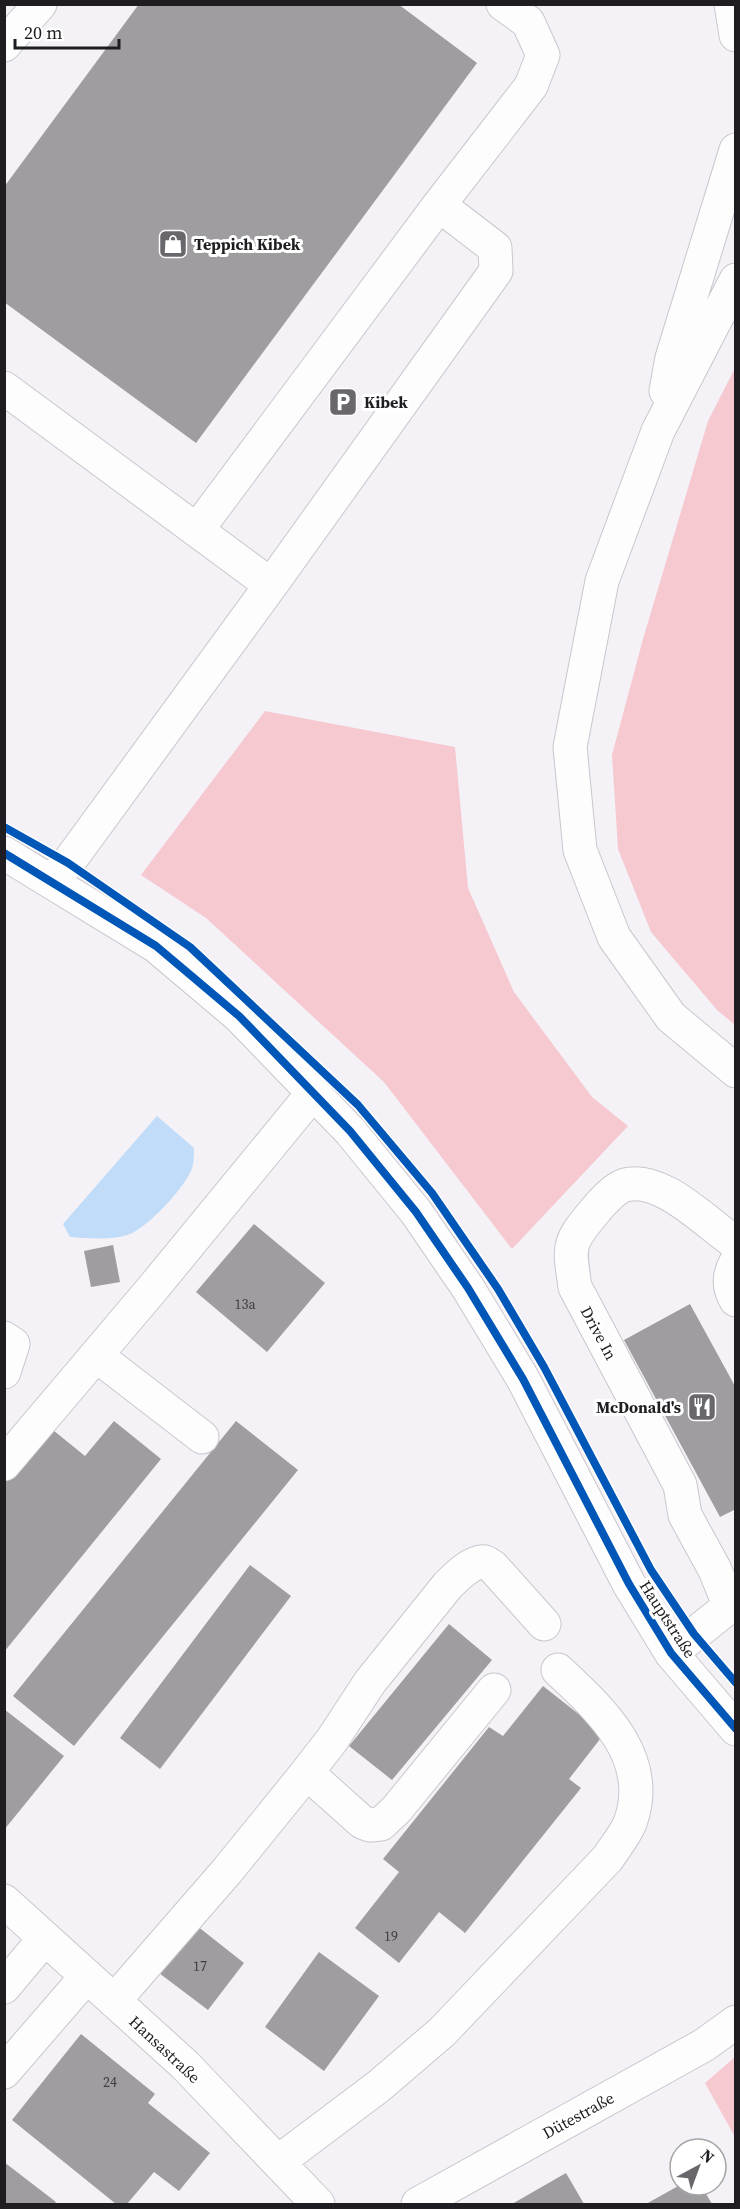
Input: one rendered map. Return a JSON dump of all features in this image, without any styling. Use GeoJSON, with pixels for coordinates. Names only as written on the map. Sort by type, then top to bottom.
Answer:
{"type":"FeatureCollection","features":[{"type":"Feature","properties":{"kind":"main road"},"geometry":{"type":"LineString","coordinates":[[4,45],[40,4]]}},
{"type":"Feature","properties":{"kind":"main road"},"geometry":{"type":"LineString","coordinates":[[197,530],[439,205],[531,86],[543,55],[528,22],[503,4]]}},
{"type":"Feature","properties":{"kind":"main road"},"geometry":{"type":"LineString","coordinates":[[731,4],[735,35]]}},
{"type":"Feature","properties":{"kind":"main road"},"geometry":{"type":"LineString","coordinates":[[658,431],[672,358],[735,150]]}},
{"type":"Feature","properties":{"kind":"main road"},"geometry":{"type":"LineString","coordinates":[[51,880],[68,863],[496,271],[495,248],[439,205]]}},
{"type":"Feature","properties":{"kind":"main road"},"geometry":{"type":"LineString","coordinates":[[735,280],[658,431],[602,581],[570,747],[579,850],[614,938],[671,1017],[735,1071]]}},
{"type":"Feature","properties":{"kind":"main road"},"geometry":{"type":"LineString","coordinates":[[4,388],[271,585]]}},
{"type":"Feature","properties":{"kind":"main road","name":"Hauptstraße"},"geometry":{"type":"LineString","coordinates":[[4,853],[156,946],[239,1016],[350,1131],[416,1212],[468,1288],[523,1378],[630,1584],[671,1653],[735,1729]]}},
{"type":"Feature","properties":{"kind":"main road"},"geometry":{"type":"LineString","coordinates":[[4,1464],[97,1356],[313,1093]]}},
{"type":"Feature","properties":{"kind":"main road","name":"Drive In"},"geometry":{"type":"LineString","coordinates":[[734,1606],[685,1515],[680,1485],[575,1287],[570,1252],[576,1234],[601,1204],[624,1185],[647,1184],[671,1195],[735,1244]]}},
{"type":"Feature","properties":{"kind":"main road"},"geometry":{"type":"LineString","coordinates":[[735,1262],[730,1271],[729,1289],[735,1300]]}},
{"type":"Feature","properties":{"kind":"main road"},"geometry":{"type":"LineString","coordinates":[[4,1338],[13,1344],[4,1372]]}},
{"type":"Feature","properties":{"kind":"main road"},"geometry":{"type":"LineString","coordinates":[[97,1356],[202,1437]]}},
{"type":"Feature","properties":{"kind":"main road"},"geometry":{"type":"LineString","coordinates":[[114,2001],[227,1871],[304,1776],[332,1740],[370,1682],[447,1585],[461,1572],[477,1562],[484,1562],[493,1567],[544,1624]]}},
{"type":"Feature","properties":{"kind":"main road"},"geometry":{"type":"LineString","coordinates":[[671,1653],[734,1606]]}},
{"type":"Feature","properties":{"kind":"main road"},"geometry":{"type":"LineString","coordinates":[[278,2162],[380,2086],[442,2032],[608,1858],[623,1836],[629,1824],[637,1790],[627,1750],[609,1721],[558,1670]]}},
{"type":"Feature","properties":{"kind":"main road"},"geometry":{"type":"LineString","coordinates":[[304,1776],[315,1780],[362,1822],[370,1825],[381,1824],[396,1810],[494,1690]]}},
{"type":"Feature","properties":{"kind":"main road","name":"Hansastraße"},"geometry":{"type":"LineString","coordinates":[[4,1901],[185,2066],[318,2205]]}},
{"type":"Feature","properties":{"kind":"main road"},"geometry":{"type":"LineString","coordinates":[[4,1987],[45,1938]]}},
{"type":"Feature","properties":{"kind":"main road"},"geometry":{"type":"LineString","coordinates":[[4,2072],[87,1976]]}},
{"type":"Feature","properties":{"kind":"main road","name":"Dütestraße"},"geometry":{"type":"LineString","coordinates":[[418,2205],[704,2045],[735,2022]]}},
{"type":"Feature","properties":{"kind":"shaded area"},"geometry":{"type":"Polygon","coordinates":[[[735,368],[735,1025],[717,1010],[651,932],[618,849],[612,755],[643,639],[708,421],[735,368]]]}},
{"type":"Feature","properties":{"kind":"shaded area"},"geometry":{"type":"Polygon","coordinates":[[[265,711],[455,747],[468,888],[514,992],[592,1097],[628,1126],[512,1249],[384,1082],[206,918],[141,875],[265,711]]]}},
{"type":"Feature","properties":{"kind":"shaded area"},"geometry":{"type":"Polygon","coordinates":[[[735,2057],[735,2137],[705,2083],[735,2057]]]}},
{"type":"Feature","properties":{"kind":"water"},"geometry":{"type":"Polygon","coordinates":[[[157,1116],[194,1148],[192,1169],[187,1179],[155,1216],[130,1234],[108,1238],[70,1237],[63,1224],[157,1116]]]}},
{"type":"Feature","properties":{"kind":"building","name":"Teppich Kibek"},"geometry":{"type":"Polygon","coordinates":[[[139,4],[398,4],[477,63],[196,443],[4,302],[4,187],[139,4]]]}},
{"type":"Feature","properties":{"kind":"building"},"geometry":{"type":"Polygon","coordinates":[[[254,1224],[325,1283],[267,1352],[196,1292],[254,1224]]]}},
{"type":"Feature","properties":{"kind":"building"},"geometry":{"type":"Polygon","coordinates":[[[113,1245],[120,1282],[91,1287],[84,1251],[113,1245]]]}},
{"type":"Feature","properties":{"kind":"building"},"geometry":{"type":"Polygon","coordinates":[[[690,1304],[736,1388],[736,1509],[720,1517],[624,1340],[690,1304]]]}},
{"type":"Feature","properties":{"kind":"building"},"geometry":{"type":"Polygon","coordinates":[[[114,1421],[161,1459],[4,1652],[4,1481],[48,1426],[85,1456],[114,1421]]]}},
{"type":"Feature","properties":{"kind":"building"},"geometry":{"type":"Polygon","coordinates":[[[236,1421],[298,1470],[74,1746],[13,1696],[236,1421]]]}},
{"type":"Feature","properties":{"kind":"building"},"geometry":{"type":"Polygon","coordinates":[[[250,1565],[291,1596],[160,1769],[120,1738],[250,1565]]]}},
{"type":"Feature","properties":{"kind":"building"},"geometry":{"type":"Polygon","coordinates":[[[449,1624],[492,1660],[392,1780],[349,1746],[449,1624]]]}},
{"type":"Feature","properties":{"kind":"building"},"geometry":{"type":"Polygon","coordinates":[[[543,1686],[604,1734],[569,1779],[581,1788],[465,1933],[439,1912],[399,1963],[355,1928],[399,1872],[383,1859],[489,1727],[503,1736],[543,1686]]]}},
{"type":"Feature","properties":{"kind":"building"},"geometry":{"type":"Polygon","coordinates":[[[4,1709],[64,1756],[4,1830],[4,1709]]]}},
{"type":"Feature","properties":{"kind":"building"},"geometry":{"type":"Polygon","coordinates":[[[192,1922],[244,1963],[208,2010],[155,1970],[192,1922]]]}},
{"type":"Feature","properties":{"kind":"building"},"geometry":{"type":"Polygon","coordinates":[[[319,1952],[379,1996],[324,2071],[265,2027],[319,1952]]]}},
{"type":"Feature","properties":{"kind":"building"},"geometry":{"type":"Polygon","coordinates":[[[81,2034],[155,2094],[148,2103],[210,2153],[179,2191],[154,2172],[127,2204],[116,2204],[12,2120],[81,2034]]]}},
{"type":"Feature","properties":{"kind":"building"},"geometry":{"type":"Polygon","coordinates":[[[4,2162],[56,2202],[54,2204],[4,2204],[4,2162]]]}},
{"type":"Feature","properties":{"kind":"building"},"geometry":{"type":"Polygon","coordinates":[[[566,2173],[584,2204],[512,2204],[566,2173]]]}},
{"type":"Feature","properties":{"kind":"building"},"geometry":{"type":"Polygon","coordinates":[[[668,2192],[668,2197],[708,2197],[712,2204],[646,2204],[668,2192]]]}},
{"type":"Feature","properties":{"kind":"cycle path"},"geometry":{"type":"LineString","coordinates":[[4,827],[68,863],[190,947],[358,1105],[432,1193],[498,1289],[544,1367],[651,1570],[694,1634],[736,1683]]}},
{"type":"Feature","properties":{"kind":"cycle path"},"geometry":{"type":"LineString","coordinates":[[4,853],[156,946],[239,1016],[350,1131],[416,1212],[468,1288],[523,1379],[629,1584],[671,1653],[736,1729]]}},
{"type":"Feature","properties":{"kind":"place","name":"Teppich Kibek"},"geometry":{"type":"Point","coordinates":[173,244]}},
{"type":"Feature","properties":{"kind":"place","name":"Kibek"},"geometry":{"type":"Point","coordinates":[343,402]}},
{"type":"Feature","properties":{"kind":"place","name":"McDonald's"},"geometry":{"type":"Point","coordinates":[702,1407]}}]}
